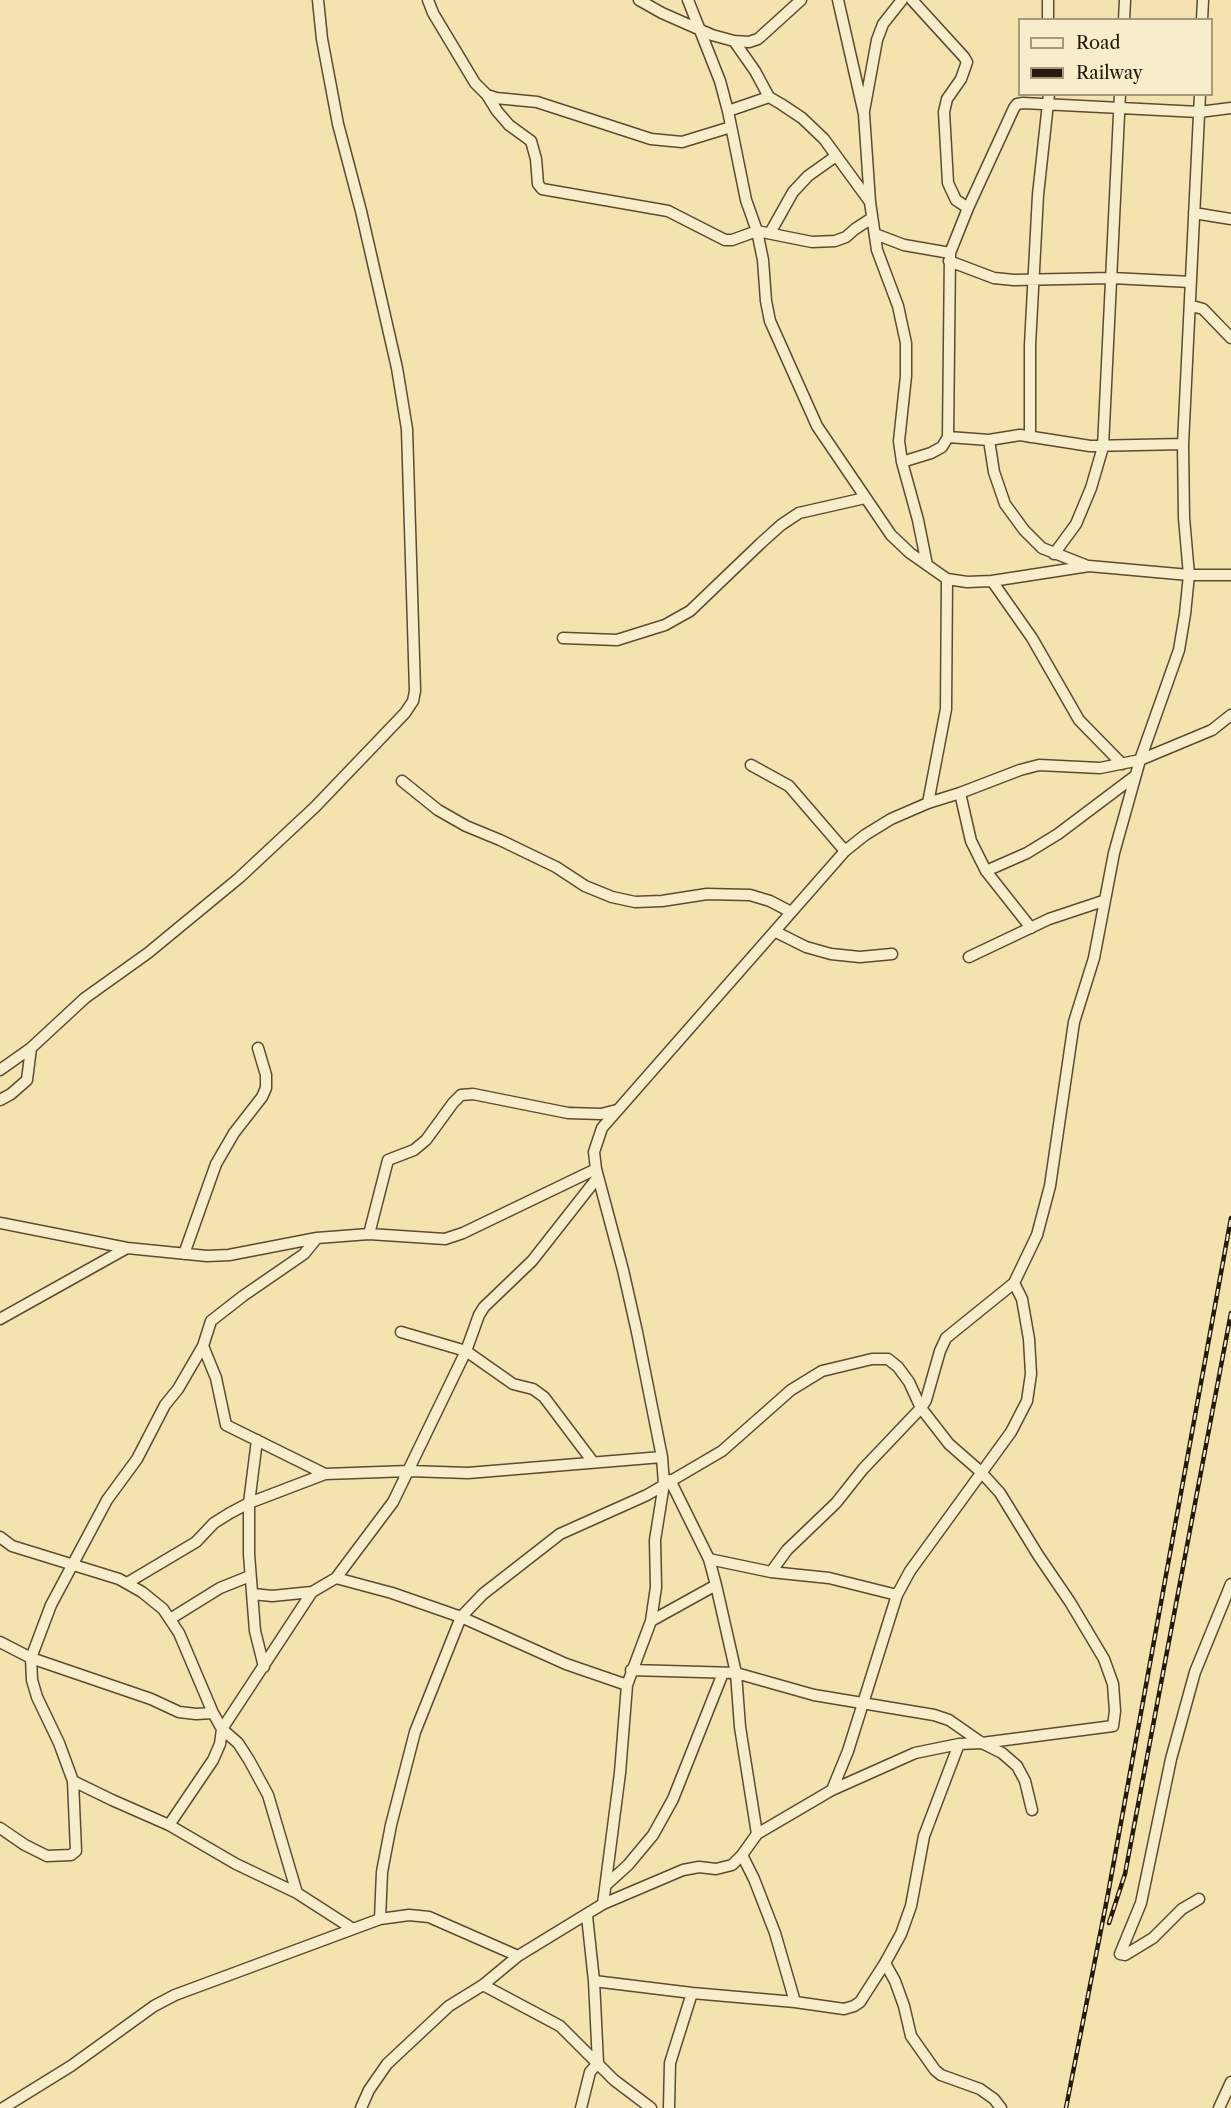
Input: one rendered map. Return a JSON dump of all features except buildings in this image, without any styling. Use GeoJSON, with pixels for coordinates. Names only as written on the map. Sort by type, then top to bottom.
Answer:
{"type":"FeatureCollection","features":[{"type":"Feature","properties":{"kind":"street"},"geometry":{"type":"LineString","coordinates":[[0,1070],[31,1048],[84,998],[148,953],[239,878],[315,807],[405,713],[413,701],[415,691],[407,429],[397,368],[338,123],[322,39],[318,0]]}},
{"type":"Feature","properties":{"kind":"street"},"geometry":{"type":"LineString","coordinates":[[428,0],[433,14],[475,83],[509,125],[531,141],[536,159],[538,184],[542,189],[668,211],[725,240],[732,240],[757,231],[812,242],[835,241],[846,237],[872,218]]}},
{"type":"Feature","properties":{"kind":"street"},"geometry":{"type":"LineString","coordinates":[[639,0],[698,28],[734,41],[749,42],[758,39],[801,0]]}},
{"type":"Feature","properties":{"kind":"street"},"geometry":{"type":"LineString","coordinates":[[688,0],[720,81],[728,111],[746,200],[757,231],[763,260],[770,321],[817,426],[864,498],[891,535],[909,553],[947,579],[967,582],[992,581],[1089,566]]}},
{"type":"Feature","properties":{"kind":"street"},"geometry":{"type":"LineString","coordinates":[[838,0],[864,114],[870,202],[877,250],[898,306],[906,343],[906,376],[899,441],[927,565]]}},
{"type":"Feature","properties":{"kind":"street"},"geometry":{"type":"LineString","coordinates":[[864,114],[877,40],[883,24],[903,0]]}},
{"type":"Feature","properties":{"kind":"street"},"geometry":{"type":"LineString","coordinates":[[912,0],[966,62],[961,79],[946,99],[944,112],[948,183],[956,200],[968,208]]}},
{"type":"Feature","properties":{"kind":"street"},"geometry":{"type":"LineString","coordinates":[[1048,0],[1048,18]]}},
{"type":"Feature","properties":{"kind":"street"},"geometry":{"type":"LineString","coordinates":[[1124,18],[1125,0]]}},
{"type":"Feature","properties":{"kind":"street"},"geometry":{"type":"LineString","coordinates":[[1202,18],[1203,0]]}},
{"type":"Feature","properties":{"kind":"street"},"geometry":{"type":"LineString","coordinates":[[734,41],[769,97],[802,118],[824,139],[870,202]]}},
{"type":"Feature","properties":{"kind":"street"},"geometry":{"type":"LineString","coordinates":[[487,95],[537,102],[651,139],[682,142],[731,127]]}},
{"type":"Feature","properties":{"kind":"street"},"geometry":{"type":"LineString","coordinates":[[1054,554],[1076,524],[1091,488],[1103,447],[1120,96]]}},
{"type":"Feature","properties":{"kind":"street"},"geometry":{"type":"LineString","coordinates":[[771,1572],[788,1550],[836,1503],[863,1469],[921,1408],[926,1400],[946,1338],[1014,1283],[1037,1235],[1050,1186],[1074,1022],[1094,958],[1114,852],[1140,760],[1179,650],[1189,575],[1184,518],[1183,444],[1200,96]]}},
{"type":"Feature","properties":{"kind":"street"},"geometry":{"type":"LineString","coordinates":[[728,111],[769,97]]}},
{"type":"Feature","properties":{"kind":"street"},"geometry":{"type":"LineString","coordinates":[[1030,436],[1030,345],[1042,145],[1048,99]]}},
{"type":"Feature","properties":{"kind":"street"},"geometry":{"type":"LineString","coordinates":[[902,462],[931,453],[942,447],[948,437],[950,257],[968,208],[1017,104],[1048,99],[1199,112],[1231,108]]}},
{"type":"Feature","properties":{"kind":"street"},"geometry":{"type":"LineString","coordinates":[[770,233],[793,192],[808,176],[836,156]]}},
{"type":"Feature","properties":{"kind":"street"},"geometry":{"type":"LineString","coordinates":[[1194,213],[1231,219]]}},
{"type":"Feature","properties":{"kind":"street"},"geometry":{"type":"LineString","coordinates":[[875,234],[903,245],[950,257],[994,278],[1014,280],[1112,278],[1191,282]]}},
{"type":"Feature","properties":{"kind":"street"},"geometry":{"type":"LineString","coordinates":[[1190,308],[1203,309],[1231,338]]}},
{"type":"Feature","properties":{"kind":"street"},"geometry":{"type":"LineString","coordinates":[[948,437],[988,440],[1020,435],[1103,447],[1183,444]]}},
{"type":"Feature","properties":{"kind":"street"},"geometry":{"type":"LineString","coordinates":[[988,440],[994,472],[1005,504],[1024,530],[1042,548],[1089,566],[1189,575],[1231,574]]}},
{"type":"Feature","properties":{"kind":"street"},"geometry":{"type":"LineString","coordinates":[[563,638],[617,640],[665,625],[690,611],[768,537],[799,513],[864,498]]}},
{"type":"Feature","properties":{"kind":"street"},"geometry":{"type":"LineString","coordinates":[[928,803],[946,709],[947,579]]}},
{"type":"Feature","properties":{"kind":"street"},"geometry":{"type":"LineString","coordinates":[[992,581],[1032,638],[1079,720],[1122,764]]}},
{"type":"Feature","properties":{"kind":"street"},"geometry":{"type":"LineString","coordinates":[[757,1834],[740,1726],[735,1673],[716,1585],[709,1559],[667,1482],[623,1270],[597,1173],[594,1152],[602,1128],[845,851],[865,835],[891,819],[928,803],[1020,770],[1040,765],[1100,768],[1140,760],[1212,730],[1231,715]]}},
{"type":"Feature","properties":{"kind":"street"},"geometry":{"type":"LineString","coordinates":[[751,765],[789,786],[845,851]]}},
{"type":"Feature","properties":{"kind":"street"},"geometry":{"type":"LineString","coordinates":[[986,871],[1028,852],[1058,834],[1136,776]]}},
{"type":"Feature","properties":{"kind":"street"},"geometry":{"type":"LineString","coordinates":[[402,781],[438,810],[466,826],[556,867],[585,886],[612,897],[635,902],[662,901],[707,894],[750,895],[770,901],[791,912]]}},
{"type":"Feature","properties":{"kind":"street"},"geometry":{"type":"LineString","coordinates":[[960,793],[971,841],[986,871],[1031,928]]}},
{"type":"Feature","properties":{"kind":"street"},"geometry":{"type":"LineString","coordinates":[[969,957],[1049,919],[1103,901]]}},
{"type":"Feature","properties":{"kind":"street"},"geometry":{"type":"LineString","coordinates":[[776,932],[806,947],[831,954],[860,957],[892,954]]}},
{"type":"Feature","properties":{"kind":"street"},"geometry":{"type":"LineString","coordinates":[[0,1100],[27,1080],[31,1048]]}},
{"type":"Feature","properties":{"kind":"street"},"geometry":{"type":"LineString","coordinates":[[184,1254],[216,1164],[234,1133],[262,1097],[266,1088],[266,1075],[258,1048]]}},
{"type":"Feature","properties":{"kind":"street"},"geometry":{"type":"LineString","coordinates":[[369,1234],[388,1160],[414,1150],[426,1140],[461,1095],[473,1094],[568,1113],[601,1114],[617,1110]]}},
{"type":"Feature","properties":{"kind":"street"},"geometry":{"type":"LineString","coordinates":[[0,1223],[128,1248],[184,1254],[229,1255],[317,1238],[369,1234],[445,1239],[597,1173]]}},
{"type":"Feature","properties":{"kind":"street"},"geometry":{"type":"LineString","coordinates":[[170,1825],[213,1760],[220,1744],[222,1729],[312,1593],[336,1578],[393,1502],[466,1352],[484,1307],[532,1261],[597,1173]]}},
{"type":"Feature","properties":{"kind":"street"},"geometry":{"type":"LineString","coordinates":[[0,1828],[47,1856],[57,1857],[74,1854],[76,1851],[74,1781],[60,1743],[37,1697],[32,1680],[31,1658],[51,1605],[107,1500],[137,1460],[165,1405],[178,1389],[203,1346],[211,1321],[304,1254],[317,1238]]}},
{"type":"Feature","properties":{"kind":"street"},"geometry":{"type":"LineString","coordinates":[[0,1319],[128,1248]]}},
{"type":"Feature","properties":{"kind":"street"},"geometry":{"type":"LineString","coordinates":[[832,1790],[848,1751],[875,1670],[897,1595],[910,1571],[1011,1432],[1027,1401],[1031,1374],[1029,1339],[1022,1299],[1014,1283]]}},
{"type":"Feature","properties":{"kind":"street"},"geometry":{"type":"LineString","coordinates":[[401,1332],[466,1352],[513,1384],[532,1389],[544,1397],[593,1462]]}},
{"type":"Feature","properties":{"kind":"street"},"geometry":{"type":"LineString","coordinates":[[203,1346],[216,1378],[226,1425],[234,1431],[325,1474]]}},
{"type":"Feature","properties":{"kind":"street"},"geometry":{"type":"LineString","coordinates":[[361,2108],[369,2090],[387,2064],[449,2006],[483,1985],[518,1956],[587,1916],[603,1904],[683,1870],[699,1867],[716,1869],[732,1865],[757,1834],[832,1790],[915,1753],[959,1744],[1113,1726],[1115,1711],[1113,1684],[1104,1659],[1000,1493],[981,1472],[949,1444],[921,1408],[909,1382],[898,1367],[888,1359],[872,1359],[822,1371],[791,1390],[722,1451],[647,1495],[560,1534],[483,1594],[461,1617],[415,1732],[391,1825],[382,1872],[380,1920]]}},
{"type":"Feature","properties":{"kind":"street"},"geometry":{"type":"LineString","coordinates":[[257,1440],[249,1503],[250,1576],[255,1631],[264,1667]]}},
{"type":"Feature","properties":{"kind":"street"},"geometry":{"type":"LineString","coordinates":[[127,1583],[196,1542],[214,1523],[249,1503],[325,1474],[409,1471],[468,1473],[662,1457]]}},
{"type":"Feature","properties":{"kind":"street"},"geometry":{"type":"LineString","coordinates":[[603,1904],[620,1773],[627,1684],[651,1621],[656,1587],[656,1540],[667,1482]]}},
{"type":"Feature","properties":{"kind":"street"},"geometry":{"type":"LineString","coordinates":[[0,1537],[12,1546],[119,1579],[142,1592],[163,1609],[179,1633],[222,1729],[238,1743],[268,1795],[297,1893]]}},
{"type":"Feature","properties":{"kind":"street"},"geometry":{"type":"LineString","coordinates":[[709,1559],[771,1572],[829,1578],[897,1595]]}},
{"type":"Feature","properties":{"kind":"street"},"geometry":{"type":"LineString","coordinates":[[170,1619],[220,1588],[250,1576]]}},
{"type":"Feature","properties":{"kind":"street"},"geometry":{"type":"LineString","coordinates":[[336,1578],[392,1593],[461,1617],[566,1664],[627,1684]]}},
{"type":"Feature","properties":{"kind":"street"},"geometry":{"type":"LineString","coordinates":[[1199,1899],[1182,1909],[1153,1938],[1125,1956],[1120,1954],[1141,1903],[1171,1759],[1195,1672],[1231,1584]]}},
{"type":"Feature","properties":{"kind":"street"},"geometry":{"type":"LineString","coordinates":[[651,1621],[716,1585]]}},
{"type":"Feature","properties":{"kind":"street"},"geometry":{"type":"LineString","coordinates":[[253,1594],[273,1596],[312,1593]]}},
{"type":"Feature","properties":{"kind":"street"},"geometry":{"type":"LineString","coordinates":[[0,1642],[31,1658],[151,1699],[179,1712],[213,1713]]}},
{"type":"Feature","properties":{"kind":"street"},"geometry":{"type":"LineString","coordinates":[[631,1670],[735,1673],[814,1695],[942,1717],[1002,1753],[1017,1766],[1025,1781],[1032,1810]]}},
{"type":"Feature","properties":{"kind":"street"},"geometry":{"type":"LineString","coordinates":[[606,1885],[628,1865],[653,1835],[673,1799],[723,1673]]}},
{"type":"Feature","properties":{"kind":"street"},"geometry":{"type":"LineString","coordinates":[[594,1981],[844,2009],[854,2006],[860,2002],[885,1963],[900,1934],[911,1906],[924,1836],[959,1744]]}},
{"type":"Feature","properties":{"kind":"street"},"geometry":{"type":"LineString","coordinates":[[74,1781],[170,1825],[236,1864],[297,1893],[353,1929]]}},
{"type":"Feature","properties":{"kind":"street"},"geometry":{"type":"LineString","coordinates":[[741,1855],[754,1879],[775,1933],[795,2002]]}},
{"type":"Feature","properties":{"kind":"street"},"geometry":{"type":"LineString","coordinates":[[3,2108],[71,2066],[154,2006],[175,1995],[380,1920],[409,1915],[429,1917],[518,1956]]}},
{"type":"Feature","properties":{"kind":"street"},"geometry":{"type":"LineString","coordinates":[[581,2108],[590,2072],[597,2063],[594,1981],[587,1916]]}},
{"type":"Feature","properties":{"kind":"street"},"geometry":{"type":"LineString","coordinates":[[885,1963],[895,1981],[904,2006],[911,2036],[935,2070],[941,2075],[980,2090],[994,2099],[1001,2108]]}},
{"type":"Feature","properties":{"kind":"street"},"geometry":{"type":"LineString","coordinates":[[483,1985],[560,2026],[614,2080],[651,2108]]}},
{"type":"Feature","properties":{"kind":"street"},"geometry":{"type":"LineString","coordinates":[[669,2108],[670,2063],[692,1993]]}},
{"type":"Feature","properties":{"kind":"street"},"geometry":{"type":"LineString","coordinates":[[1219,2108],[1231,2082]]}},
{"type":"Feature","properties":{"kind":"railway"},"geometry":{"type":"LineString","coordinates":[[1066,2108],[1108,1894],[1231,1218]]}},
{"type":"Feature","properties":{"kind":"railway"},"geometry":{"type":"LineString","coordinates":[[1109,1923],[1125,1874],[1231,1313]]}}]}
